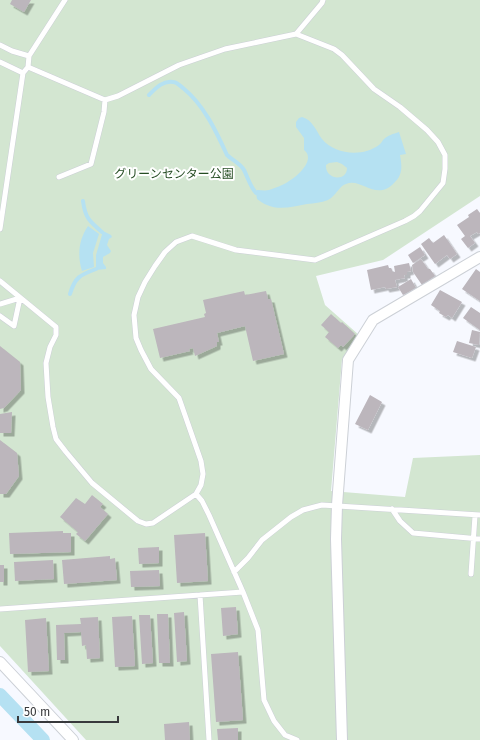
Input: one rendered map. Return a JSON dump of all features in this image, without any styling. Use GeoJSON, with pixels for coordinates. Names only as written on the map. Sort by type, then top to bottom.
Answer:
{"type":"FeatureCollection","features":[{"type":"Feature","properties":{"kind":"street"},"geometry":{"type":"LineString","coordinates":[[342,740],[336,539],[337,505],[348,360],[373,320],[480,257]]}},
{"type":"Feature","properties":{"kind":"street"},"geometry":{"type":"LineString","coordinates":[[0,662],[73,740]]}},
{"type":"Feature","properties":{"kind":"lane"},"geometry":{"type":"LineString","coordinates":[[0,229],[23,73],[28,67],[29,56],[65,0]]}},
{"type":"Feature","properties":{"kind":"lane"},"geometry":{"type":"LineString","coordinates":[[296,34],[323,0]]}},
{"type":"Feature","properties":{"kind":"lane"},"geometry":{"type":"LineString","coordinates":[[0,281],[56,327],[56,335],[50,347],[46,363],[48,398],[56,439],[92,483],[138,521],[146,524],[153,523],[196,494],[201,485],[203,474],[201,461],[179,398],[151,369],[136,338],[134,315],[138,297],[154,266],[165,252],[176,242],[192,236],[236,250],[315,260],[414,216],[420,211],[443,183],[445,169],[445,155],[438,142],[427,130],[400,107],[374,89],[342,55],[334,49],[296,34],[225,49],[178,65],[118,96],[105,100],[28,67]]}},
{"type":"Feature","properties":{"kind":"lane"},"geometry":{"type":"LineString","coordinates":[[0,45],[12,51],[29,56]]}},
{"type":"Feature","properties":{"kind":"lane"},"geometry":{"type":"LineString","coordinates":[[0,62],[23,73]]}},
{"type":"Feature","properties":{"kind":"lane"},"geometry":{"type":"LineString","coordinates":[[59,177],[91,164],[104,112],[105,100]]}},
{"type":"Feature","properties":{"kind":"lane"},"geometry":{"type":"LineString","coordinates":[[0,304],[20,298]]}},
{"type":"Feature","properties":{"kind":"lane"},"geometry":{"type":"LineString","coordinates":[[0,316],[14,326],[20,298]]}},
{"type":"Feature","properties":{"kind":"lane"},"geometry":{"type":"LineString","coordinates":[[196,494],[202,501],[209,515],[258,630],[264,700],[274,721],[284,735],[297,740]]}},
{"type":"Feature","properties":{"kind":"lane"},"geometry":{"type":"LineString","coordinates":[[234,572],[248,558],[262,540],[291,517],[303,510],[322,504],[478,516],[474,538],[471,574]]}},
{"type":"Feature","properties":{"kind":"lane"},"geometry":{"type":"LineString","coordinates":[[392,509],[400,521],[413,534],[480,539]]}},
{"type":"Feature","properties":{"kind":"lane"},"geometry":{"type":"LineString","coordinates":[[0,609],[243,592]]}},
{"type":"Feature","properties":{"kind":"lane"},"geometry":{"type":"LineString","coordinates":[[200,595],[209,740]]}},
{"type":"Feature","properties":{"kind":"green space","name":"グリーンセンター公園"},"geometry":{"type":"Polygon","coordinates":[[[0,0],[480,0],[480,196],[383,260],[316,276],[325,305],[359,335],[342,359],[331,491],[405,497],[413,458],[480,455],[480,740],[86,740],[0,646],[0,0]]]}},
{"type":"Feature","properties":{"kind":"water"},"geometry":{"type":"Polygon","coordinates":[[[299,118],[306,118],[314,126],[322,139],[328,144],[334,148],[349,152],[357,153],[372,149],[379,145],[387,137],[399,132],[406,154],[400,155],[401,167],[399,177],[394,183],[381,190],[375,190],[352,183],[346,184],[341,187],[331,198],[320,202],[282,208],[272,207],[263,203],[257,199],[257,190],[269,190],[285,184],[301,171],[307,162],[307,154],[304,150],[304,138],[296,127],[296,122],[299,118]],[[337,162],[326,165],[329,174],[336,177],[344,176],[347,168],[337,162]]]}},
{"type":"Feature","properties":{"kind":"water"},"geometry":{"type":"Polygon","coordinates":[[[88,226],[99,234],[93,253],[94,267],[82,271],[79,253],[83,236],[88,226]]]}},
{"type":"Feature","properties":{"kind":"water"},"geometry":{"type":"Polygon","coordinates":[[[103,231],[112,237],[109,239],[107,245],[111,251],[103,257],[103,263],[106,269],[96,270],[96,255],[103,231]]]}},
{"type":"Feature","properties":{"kind":"building"},"geometry":{"type":"Polygon","coordinates":[[[12,0],[31,0],[24,12],[10,4],[12,0]]]}},
{"type":"Feature","properties":{"kind":"building"},"geometry":{"type":"Polygon","coordinates":[[[477,209],[480,213],[480,233],[478,234],[477,232],[470,236],[475,243],[468,248],[461,239],[465,236],[457,225],[469,217],[468,215],[477,209]]]}},
{"type":"Feature","properties":{"kind":"building"},"geometry":{"type":"Polygon","coordinates":[[[444,235],[457,254],[450,259],[447,255],[435,264],[421,244],[429,238],[433,243],[444,235]]]}},
{"type":"Feature","properties":{"kind":"building"},"geometry":{"type":"Polygon","coordinates":[[[420,247],[425,255],[413,263],[408,255],[420,247]]]}},
{"type":"Feature","properties":{"kind":"building"},"geometry":{"type":"Polygon","coordinates":[[[421,259],[435,276],[422,285],[413,272],[412,265],[421,259]]]}},
{"type":"Feature","properties":{"kind":"building"},"geometry":{"type":"Polygon","coordinates":[[[409,263],[411,271],[407,272],[407,275],[404,275],[405,278],[395,280],[397,287],[386,289],[385,287],[371,290],[367,270],[388,265],[393,272],[395,272],[394,266],[409,263]]]}},
{"type":"Feature","properties":{"kind":"building"},"geometry":{"type":"Polygon","coordinates":[[[476,269],[480,272],[480,301],[462,289],[476,269]]]}},
{"type":"Feature","properties":{"kind":"building"},"geometry":{"type":"Polygon","coordinates":[[[411,279],[416,288],[403,295],[398,287],[411,279]]]}},
{"type":"Feature","properties":{"kind":"building"},"geometry":{"type":"Polygon","coordinates":[[[440,290],[462,302],[452,318],[448,315],[446,317],[439,313],[440,311],[431,305],[440,290]]]}},
{"type":"Feature","properties":{"kind":"building"},"geometry":{"type":"Polygon","coordinates":[[[244,291],[245,295],[266,291],[268,299],[271,299],[284,354],[253,361],[245,326],[217,333],[219,342],[217,342],[217,346],[195,356],[193,348],[189,349],[190,351],[160,358],[153,329],[205,317],[204,314],[206,313],[203,300],[244,291]]]}},
{"type":"Feature","properties":{"kind":"building"},"geometry":{"type":"Polygon","coordinates":[[[471,307],[480,313],[480,330],[463,318],[471,307]]]}},
{"type":"Feature","properties":{"kind":"building"},"geometry":{"type":"Polygon","coordinates":[[[331,314],[355,334],[343,347],[341,345],[338,348],[325,337],[329,332],[321,325],[331,314]]]}},
{"type":"Feature","properties":{"kind":"building"},"geometry":{"type":"Polygon","coordinates":[[[472,330],[480,332],[479,345],[469,343],[472,330]]]}},
{"type":"Feature","properties":{"kind":"building"},"geometry":{"type":"Polygon","coordinates":[[[457,341],[476,347],[472,358],[453,352],[457,341]]]}},
{"type":"Feature","properties":{"kind":"building"},"geometry":{"type":"Polygon","coordinates":[[[0,346],[20,362],[21,390],[4,408],[0,409],[0,346]]]}},
{"type":"Feature","properties":{"kind":"building"},"geometry":{"type":"Polygon","coordinates":[[[370,395],[382,402],[368,430],[355,424],[370,395]]]}},
{"type":"Feature","properties":{"kind":"building"},"geometry":{"type":"Polygon","coordinates":[[[12,412],[11,433],[0,433],[0,414],[12,412]]]}},
{"type":"Feature","properties":{"kind":"building"},"geometry":{"type":"Polygon","coordinates":[[[0,440],[17,453],[19,476],[6,494],[0,494],[0,440]]]}},
{"type":"Feature","properties":{"kind":"building"},"geometry":{"type":"Polygon","coordinates":[[[92,495],[103,504],[100,507],[108,514],[85,541],[76,534],[78,532],[60,517],[76,498],[85,504],[92,495]]]}},
{"type":"Feature","properties":{"kind":"building"},"geometry":{"type":"Polygon","coordinates":[[[63,531],[63,533],[71,533],[71,552],[10,554],[9,533],[63,531]]]}},
{"type":"Feature","properties":{"kind":"building"},"geometry":{"type":"Polygon","coordinates":[[[205,533],[208,581],[177,583],[174,535],[205,533]]]}},
{"type":"Feature","properties":{"kind":"building"},"geometry":{"type":"Polygon","coordinates":[[[159,547],[159,563],[139,564],[138,548],[159,547]]]}},
{"type":"Feature","properties":{"kind":"building"},"geometry":{"type":"Polygon","coordinates":[[[110,556],[110,559],[115,558],[117,580],[64,584],[62,560],[110,556]]]}},
{"type":"Feature","properties":{"kind":"building"},"geometry":{"type":"Polygon","coordinates":[[[53,560],[54,579],[15,581],[14,562],[53,560]]]}},
{"type":"Feature","properties":{"kind":"building"},"geometry":{"type":"Polygon","coordinates":[[[0,565],[4,565],[4,582],[0,582],[0,565]]]}},
{"type":"Feature","properties":{"kind":"building"},"geometry":{"type":"Polygon","coordinates":[[[159,570],[160,586],[131,587],[130,571],[159,570]]]}},
{"type":"Feature","properties":{"kind":"building"},"geometry":{"type":"Polygon","coordinates":[[[236,607],[238,634],[223,636],[221,608],[236,607]]]}},
{"type":"Feature","properties":{"kind":"building"},"geometry":{"type":"Polygon","coordinates":[[[184,612],[187,661],[177,662],[174,613],[184,612]]]}},
{"type":"Feature","properties":{"kind":"building"},"geometry":{"type":"Polygon","coordinates":[[[157,614],[168,614],[170,663],[159,663],[157,614]]]}},
{"type":"Feature","properties":{"kind":"building"},"geometry":{"type":"Polygon","coordinates":[[[139,615],[150,615],[153,663],[142,664],[139,615]]]}},
{"type":"Feature","properties":{"kind":"building"},"geometry":{"type":"Polygon","coordinates":[[[132,616],[135,666],[115,667],[112,617],[132,616]]]}},
{"type":"Feature","properties":{"kind":"building"},"geometry":{"type":"Polygon","coordinates":[[[98,617],[100,658],[87,659],[86,645],[82,646],[81,632],[64,633],[65,660],[57,660],[56,625],[81,624],[80,618],[98,617]]]}},
{"type":"Feature","properties":{"kind":"building"},"geometry":{"type":"Polygon","coordinates":[[[46,618],[49,671],[28,672],[25,620],[46,618]]]}},
{"type":"Feature","properties":{"kind":"building"},"geometry":{"type":"Polygon","coordinates":[[[238,652],[243,720],[216,722],[211,654],[238,652]]]}},
{"type":"Feature","properties":{"kind":"building"},"geometry":{"type":"Polygon","coordinates":[[[189,722],[190,740],[165,740],[164,724],[189,722]]]}},
{"type":"Feature","properties":{"kind":"building"},"geometry":{"type":"Polygon","coordinates":[[[238,728],[238,740],[218,740],[217,729],[238,728]]]}},
{"type":"Feature","properties":{"kind":"waterway"},"geometry":{"type":"LineString","coordinates":[[149,95],[166,82],[177,83],[197,102],[203,110],[227,155],[238,163],[244,170],[256,193]]}},
{"type":"Feature","properties":{"kind":"waterway"},"geometry":{"type":"LineString","coordinates":[[83,201],[87,216],[102,232]]}},
{"type":"Feature","properties":{"kind":"waterway"},"geometry":{"type":"LineString","coordinates":[[70,294],[76,280],[79,277],[96,269]]}},
{"type":"Feature","properties":{"kind":"waterway"},"geometry":{"type":"LineString","coordinates":[[0,695],[43,740]]}}]}
